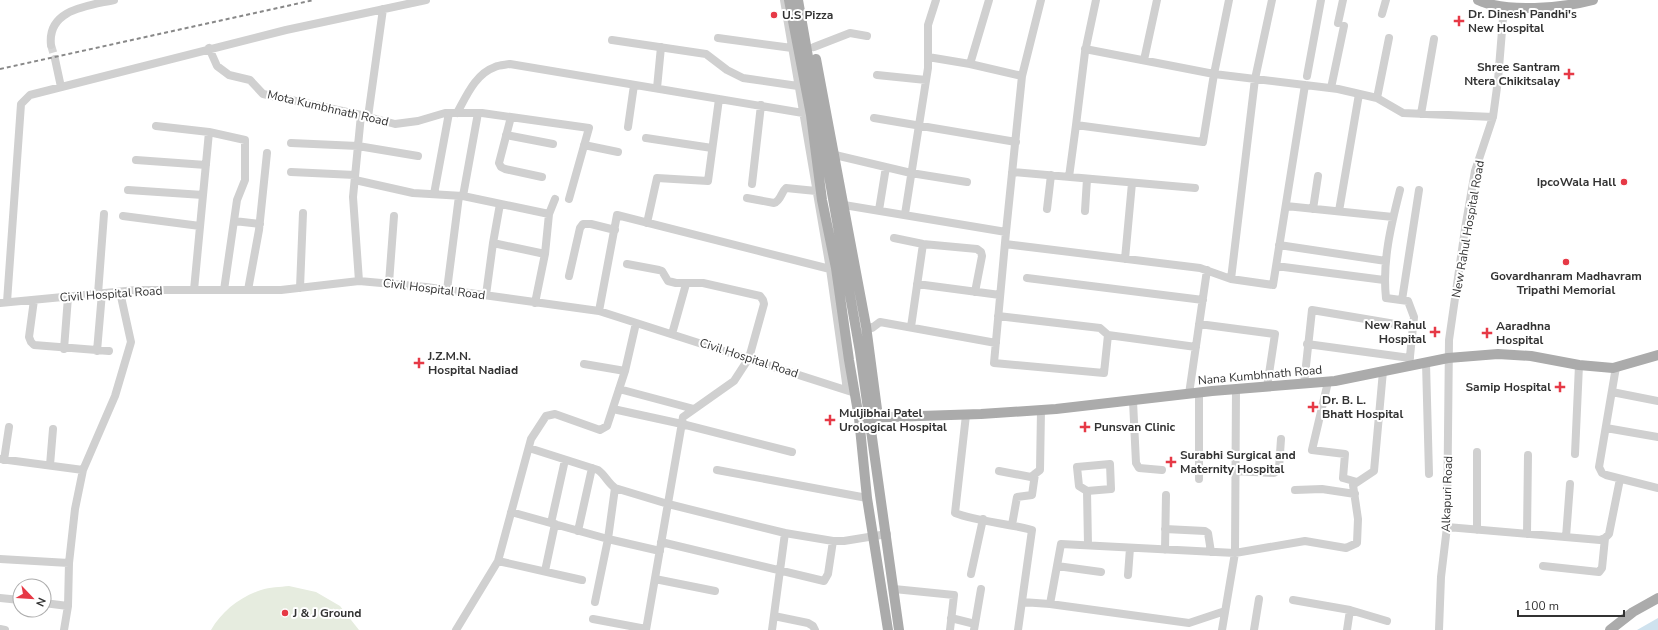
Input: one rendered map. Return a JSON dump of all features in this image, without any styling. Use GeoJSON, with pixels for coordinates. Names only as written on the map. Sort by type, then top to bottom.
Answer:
{"type":"FeatureCollection","features":[{"type":"Feature","properties":{"kind":"main road"},"geometry":{"type":"LineString","coordinates":[[789,0],[811,114],[822,200],[836,268],[849,360],[851,391],[860,418],[867,498],[888,630]]}},
{"type":"Feature","properties":{"kind":"main road"},"geometry":{"type":"LineString","coordinates":[[798,0],[860,352],[874,418]]}},
{"type":"Feature","properties":{"kind":"main road"},"geometry":{"type":"LineString","coordinates":[[804,0],[835,155],[866,326],[874,418],[899,630]]}},
{"type":"Feature","properties":{"kind":"main road"},"geometry":{"type":"LineString","coordinates":[[1478,0],[1504,6],[1524,8],[1574,5],[1593,0]]}},
{"type":"Feature","properties":{"kind":"main road","name":"Nana Kumbhnath Road"},"geometry":{"type":"LineString","coordinates":[[860,418],[966,415],[1041,410],[1133,401],[1194,393],[1328,382],[1383,371],[1410,362],[1426,362],[1448,358],[1498,354],[1531,356],[1579,365],[1616,367],[1658,355]]}},
{"type":"Feature","properties":{"kind":"main road"},"geometry":{"type":"LineString","coordinates":[[1610,630],[1633,612],[1658,598]]}},
{"type":"Feature","properties":{"kind":"street"},"geometry":{"type":"LineString","coordinates":[[51,45],[51,30],[64,15],[72,10],[114,0]]}},
{"type":"Feature","properties":{"kind":"street"},"geometry":{"type":"LineString","coordinates":[[3,303],[21,104],[30,95],[209,48],[426,0]]}},
{"type":"Feature","properties":{"kind":"street"},"geometry":{"type":"LineString","coordinates":[[784,0],[851,391]]}},
{"type":"Feature","properties":{"kind":"street"},"geometry":{"type":"LineString","coordinates":[[905,214],[926,80],[928,25],[936,0]]}},
{"type":"Feature","properties":{"kind":"street"},"geometry":{"type":"LineString","coordinates":[[970,64],[989,0]]}},
{"type":"Feature","properties":{"kind":"street"},"geometry":{"type":"LineString","coordinates":[[1041,0],[1022,76],[994,363],[1104,373],[1108,335]]}},
{"type":"Feature","properties":{"kind":"street"},"geometry":{"type":"LineString","coordinates":[[1069,177],[1085,49],[1096,0]]}},
{"type":"Feature","properties":{"kind":"street"},"geometry":{"type":"LineString","coordinates":[[1144,60],[1157,0]]}},
{"type":"Feature","properties":{"kind":"street"},"geometry":{"type":"LineString","coordinates":[[1076,125],[1203,142],[1214,74],[1229,0]]}},
{"type":"Feature","properties":{"kind":"street"},"geometry":{"type":"LineString","coordinates":[[1231,279],[1255,78],[1272,0]]}},
{"type":"Feature","properties":{"kind":"street"},"geometry":{"type":"LineString","coordinates":[[1307,76],[1321,0]]}},
{"type":"Feature","properties":{"kind":"street"},"geometry":{"type":"LineString","coordinates":[[1331,88],[1341,25],[1343,0]]}},
{"type":"Feature","properties":{"kind":"street"},"geometry":{"type":"LineString","coordinates":[[1382,14],[1386,0]]}},
{"type":"Feature","properties":{"kind":"street","name":"New Rahul Hospital Road"},"geometry":{"type":"LineString","coordinates":[[1448,358],[1465,229],[1476,171],[1493,118],[1498,80],[1504,6]]}},
{"type":"Feature","properties":{"kind":"street"},"geometry":{"type":"LineString","coordinates":[[359,281],[353,197],[358,146],[383,9]]}},
{"type":"Feature","properties":{"kind":"street"},"geometry":{"type":"LineString","coordinates":[[814,46],[850,33],[867,36]]}},
{"type":"Feature","properties":{"kind":"street"},"geometry":{"type":"LineString","coordinates":[[718,38],[792,48]]}},
{"type":"Feature","properties":{"kind":"street"},"geometry":{"type":"LineString","coordinates":[[1377,98],[1389,38]]}},
{"type":"Feature","properties":{"kind":"street"},"geometry":{"type":"LineString","coordinates":[[612,40],[706,54],[727,70],[743,78],[798,86]]}},
{"type":"Feature","properties":{"kind":"street"},"geometry":{"type":"LineString","coordinates":[[1421,114],[1434,40]]}},
{"type":"Feature","properties":{"kind":"street"},"geometry":{"type":"LineString","coordinates":[[656,88],[661,47]]}},
{"type":"Feature","properties":{"kind":"street","name":"Mota Kumbhnath Road"},"geometry":{"type":"LineString","coordinates":[[209,48],[217,66],[229,75],[250,80],[263,94],[395,124],[453,113],[478,113],[589,128],[569,199]]}},
{"type":"Feature","properties":{"kind":"street"},"geometry":{"type":"LineString","coordinates":[[1085,49],[1214,74],[1331,88],[1377,98],[1403,113],[1493,118]]}},
{"type":"Feature","properties":{"kind":"street"},"geometry":{"type":"LineString","coordinates":[[928,58],[970,64],[1022,76]]}},
{"type":"Feature","properties":{"kind":"street"},"geometry":{"type":"LineString","coordinates":[[54,59],[61,87]]}},
{"type":"Feature","properties":{"kind":"street"},"geometry":{"type":"LineString","coordinates":[[434,194],[453,113],[474,84],[486,71],[495,67],[510,64],[803,113]]}},
{"type":"Feature","properties":{"kind":"street"},"geometry":{"type":"LineString","coordinates":[[877,75],[926,80]]}},
{"type":"Feature","properties":{"kind":"street"},"geometry":{"type":"LineString","coordinates":[[628,128],[634,85]]}},
{"type":"Feature","properties":{"kind":"street"},"geometry":{"type":"LineString","coordinates":[[1005,244],[1200,268],[1231,279],[1273,285],[1305,85]]}},
{"type":"Feature","properties":{"kind":"street"},"geometry":{"type":"LineString","coordinates":[[1339,212],[1359,94]]}},
{"type":"Feature","properties":{"kind":"street"},"geometry":{"type":"LineString","coordinates":[[647,223],[657,178],[708,181],[719,98]]}},
{"type":"Feature","properties":{"kind":"street"},"geometry":{"type":"LineString","coordinates":[[752,184],[761,105]]}},
{"type":"Feature","properties":{"kind":"street"},"geometry":{"type":"LineString","coordinates":[[447,290],[461,196],[478,113]]}},
{"type":"Feature","properties":{"kind":"street"},"geometry":{"type":"LineString","coordinates":[[511,117],[499,163],[501,167],[542,177]]}},
{"type":"Feature","properties":{"kind":"street"},"geometry":{"type":"LineString","coordinates":[[874,118],[1016,142]]}},
{"type":"Feature","properties":{"kind":"street"},"geometry":{"type":"LineString","coordinates":[[156,126],[209,132],[245,140],[246,180],[237,200],[224,290]]}},
{"type":"Feature","properties":{"kind":"street"},"geometry":{"type":"LineString","coordinates":[[194,290],[209,132]]}},
{"type":"Feature","properties":{"kind":"street"},"geometry":{"type":"LineString","coordinates":[[506,135],[554,144]]}},
{"type":"Feature","properties":{"kind":"street"},"geometry":{"type":"LineString","coordinates":[[646,138],[712,148]]}},
{"type":"Feature","properties":{"kind":"street"},"geometry":{"type":"LineString","coordinates":[[292,143],[358,146],[418,156]]}},
{"type":"Feature","properties":{"kind":"street"},"geometry":{"type":"LineString","coordinates":[[584,145],[618,152]]}},
{"type":"Feature","properties":{"kind":"street"},"geometry":{"type":"LineString","coordinates":[[248,290],[260,224],[267,153]]}},
{"type":"Feature","properties":{"kind":"street"},"geometry":{"type":"LineString","coordinates":[[835,155],[911,173],[967,182]]}},
{"type":"Feature","properties":{"kind":"street"},"geometry":{"type":"LineString","coordinates":[[136,160],[206,165]]}},
{"type":"Feature","properties":{"kind":"street"},"geometry":{"type":"LineString","coordinates":[[880,210],[886,167]]}},
{"type":"Feature","properties":{"kind":"street"},"geometry":{"type":"LineString","coordinates":[[291,172],[355,178],[413,193],[461,196],[549,214]]}},
{"type":"Feature","properties":{"kind":"street"},"geometry":{"type":"LineString","coordinates":[[1012,172],[1195,188]]}},
{"type":"Feature","properties":{"kind":"street"},"geometry":{"type":"LineString","coordinates":[[1047,209],[1051,176]]}},
{"type":"Feature","properties":{"kind":"street"},"geometry":{"type":"LineString","coordinates":[[1313,209],[1318,176]]}},
{"type":"Feature","properties":{"kind":"street"},"geometry":{"type":"LineString","coordinates":[[1085,211],[1087,179]]}},
{"type":"Feature","properties":{"kind":"street"},"geometry":{"type":"LineString","coordinates":[[1125,259],[1132,182]]}},
{"type":"Feature","properties":{"kind":"street"},"geometry":{"type":"LineString","coordinates":[[747,198],[774,203],[780,199],[786,188],[816,191]]}},
{"type":"Feature","properties":{"kind":"street"},"geometry":{"type":"LineString","coordinates":[[128,190],[203,195]]}},
{"type":"Feature","properties":{"kind":"street"},"geometry":{"type":"LineString","coordinates":[[1307,344],[1410,362],[1414,317],[1408,301],[1386,298],[1384,280],[1393,217],[1400,190]]}},
{"type":"Feature","properties":{"kind":"street"},"geometry":{"type":"LineString","coordinates":[[1402,300],[1419,190]]}},
{"type":"Feature","properties":{"kind":"street"},"geometry":{"type":"LineString","coordinates":[[535,303],[545,254],[549,214],[555,199]]}},
{"type":"Feature","properties":{"kind":"street"},"geometry":{"type":"LineString","coordinates":[[486,295],[500,204]]}},
{"type":"Feature","properties":{"kind":"street"},"geometry":{"type":"LineString","coordinates":[[844,205],[1006,232]]}},
{"type":"Feature","properties":{"kind":"street"},"geometry":{"type":"LineString","coordinates":[[1286,206],[1393,217]]}},
{"type":"Feature","properties":{"kind":"street"},"geometry":{"type":"LineString","coordinates":[[300,288],[303,213]]}},
{"type":"Feature","properties":{"kind":"street"},"geometry":{"type":"LineString","coordinates":[[97,350],[104,214]]}},
{"type":"Feature","properties":{"kind":"street"},"geometry":{"type":"LineString","coordinates":[[598,311],[617,215],[830,269]]}},
{"type":"Feature","properties":{"kind":"street"},"geometry":{"type":"LineString","coordinates":[[123,216],[200,226]]}},
{"type":"Feature","properties":{"kind":"street"},"geometry":{"type":"LineString","coordinates":[[389,283],[394,216]]}},
{"type":"Feature","properties":{"kind":"street"},"geometry":{"type":"LineString","coordinates":[[234,221],[260,224]]}},
{"type":"Feature","properties":{"kind":"street"},"geometry":{"type":"LineString","coordinates":[[569,276],[580,228],[584,224],[591,224],[614,230]]}},
{"type":"Feature","properties":{"kind":"street"},"geometry":{"type":"LineString","coordinates":[[894,238],[923,244],[977,249],[981,252],[982,256],[975,292]]}},
{"type":"Feature","properties":{"kind":"street"},"geometry":{"type":"LineString","coordinates":[[493,243],[545,254]]}},
{"type":"Feature","properties":{"kind":"street"},"geometry":{"type":"LineString","coordinates":[[911,327],[923,244]]}},
{"type":"Feature","properties":{"kind":"street"},"geometry":{"type":"LineString","coordinates":[[1279,245],[1386,261]]}},
{"type":"Feature","properties":{"kind":"street"},"geometry":{"type":"LineString","coordinates":[[593,619],[646,629],[683,417],[734,381],[749,358],[764,304],[760,296],[703,283],[676,283],[668,280],[662,271],[627,264]]}},
{"type":"Feature","properties":{"kind":"street"},"geometry":{"type":"LineString","coordinates":[[1276,266],[1384,280]]}},
{"type":"Feature","properties":{"kind":"street"},"geometry":{"type":"LineString","coordinates":[[1199,479],[1194,393],[1196,347],[1207,270]]}},
{"type":"Feature","properties":{"kind":"street"},"geometry":{"type":"LineString","coordinates":[[1027,278],[1203,300]]}},
{"type":"Feature","properties":{"kind":"street","name":"Civil Hospital Road"},"geometry":{"type":"LineString","coordinates":[[3,303],[120,292],[281,290],[359,281],[389,283],[598,311],[851,391]]}},
{"type":"Feature","properties":{"kind":"street"},"geometry":{"type":"LineString","coordinates":[[672,334],[686,284]]}},
{"type":"Feature","properties":{"kind":"street"},"geometry":{"type":"LineString","coordinates":[[917,284],[1000,295]]}},
{"type":"Feature","properties":{"kind":"street"},"geometry":{"type":"LineString","coordinates":[[64,630],[68,606],[69,563],[83,470],[115,396],[131,342],[120,292]]}},
{"type":"Feature","properties":{"kind":"street"},"geometry":{"type":"LineString","coordinates":[[64,349],[68,297]]}},
{"type":"Feature","properties":{"kind":"street"},"geometry":{"type":"LineString","coordinates":[[34,300],[29,337],[30,342],[34,345],[64,349],[109,351]]}},
{"type":"Feature","properties":{"kind":"street"},"geometry":{"type":"LineString","coordinates":[[1304,384],[1307,344],[1312,310],[1414,327]]}},
{"type":"Feature","properties":{"kind":"street"},"geometry":{"type":"LineString","coordinates":[[998,316],[1100,328],[1108,335],[1196,347]]}},
{"type":"Feature","properties":{"kind":"street"},"geometry":{"type":"LineString","coordinates":[[866,326],[872,328],[880,322],[996,343]]}},
{"type":"Feature","properties":{"kind":"street"},"geometry":{"type":"LineString","coordinates":[[456,630],[498,561],[531,439],[546,416],[555,414],[600,430],[607,426],[625,371],[636,323]]}},
{"type":"Feature","properties":{"kind":"street"},"geometry":{"type":"LineString","coordinates":[[1199,324],[1275,334],[1267,387]]}},
{"type":"Feature","properties":{"kind":"street","name":"Alkapuri Road"},"geometry":{"type":"LineString","coordinates":[[1439,630],[1441,577],[1447,527],[1448,358]]}},
{"type":"Feature","properties":{"kind":"street"},"geometry":{"type":"LineString","coordinates":[[1426,362],[1429,474]]}},
{"type":"Feature","properties":{"kind":"street"},"geometry":{"type":"LineString","coordinates":[[584,364],[625,371]]}},
{"type":"Feature","properties":{"kind":"street"},"geometry":{"type":"LineString","coordinates":[[1575,454],[1579,365]]}},
{"type":"Feature","properties":{"kind":"street"},"geometry":{"type":"LineString","coordinates":[[1616,367],[1599,467],[1602,473],[1606,476],[1658,488]]}},
{"type":"Feature","properties":{"kind":"street"},"geometry":{"type":"LineString","coordinates":[[1050,604],[1061,544],[1235,553],[1305,541],[1346,548],[1357,543],[1358,519],[1353,485],[1374,471],[1383,371]]}},
{"type":"Feature","properties":{"kind":"street"},"geometry":{"type":"LineString","coordinates":[[1328,382],[1312,450],[1346,454],[1343,478],[1357,482]]}},
{"type":"Feature","properties":{"kind":"street"},"geometry":{"type":"LineString","coordinates":[[619,389],[694,409]]}},
{"type":"Feature","properties":{"kind":"street"},"geometry":{"type":"LineString","coordinates":[[1222,630],[1235,553],[1236,389]]}},
{"type":"Feature","properties":{"kind":"street"},"geometry":{"type":"LineString","coordinates":[[1612,392],[1658,401]]}},
{"type":"Feature","properties":{"kind":"street"},"geometry":{"type":"LineString","coordinates":[[1133,401],[1136,463],[1139,468],[1162,470]]}},
{"type":"Feature","properties":{"kind":"street"},"geometry":{"type":"LineString","coordinates":[[613,410],[682,424],[792,452]]}},
{"type":"Feature","properties":{"kind":"street"},"geometry":{"type":"LineString","coordinates":[[998,470],[1031,477],[1040,470],[1041,410]]}},
{"type":"Feature","properties":{"kind":"street"},"geometry":{"type":"LineString","coordinates":[[966,415],[955,513],[1032,530],[1018,630]]}},
{"type":"Feature","properties":{"kind":"street"},"geometry":{"type":"LineString","coordinates":[[9,428],[2,459],[83,470]]}},
{"type":"Feature","properties":{"kind":"street"},"geometry":{"type":"LineString","coordinates":[[1606,428],[1658,437]]}},
{"type":"Feature","properties":{"kind":"street"},"geometry":{"type":"LineString","coordinates":[[50,465],[53,429]]}},
{"type":"Feature","properties":{"kind":"street"},"geometry":{"type":"LineString","coordinates":[[1235,471],[1274,473],[1277,471],[1279,468],[1281,438]]}},
{"type":"Feature","properties":{"kind":"street"},"geometry":{"type":"LineString","coordinates":[[529,448],[592,468],[603,473],[608,483],[615,488],[668,504],[785,533],[833,541],[844,541],[887,534]]}},
{"type":"Feature","properties":{"kind":"street"},"geometry":{"type":"LineString","coordinates":[[1477,452],[1478,530]]}},
{"type":"Feature","properties":{"kind":"street"},"geometry":{"type":"LineString","coordinates":[[1527,534],[1528,456]]}},
{"type":"Feature","properties":{"kind":"street"},"geometry":{"type":"LineString","coordinates":[[545,571],[565,460]]}},
{"type":"Feature","properties":{"kind":"street"},"geometry":{"type":"LineString","coordinates":[[1110,464],[1111,489],[1087,491],[1079,486],[1077,467],[1110,464]]}},
{"type":"Feature","properties":{"kind":"street"},"geometry":{"type":"LineString","coordinates":[[578,530],[592,468]]}},
{"type":"Feature","properties":{"kind":"street"},"geometry":{"type":"LineString","coordinates":[[717,470],[867,498]]}},
{"type":"Feature","properties":{"kind":"street"},"geometry":{"type":"LineString","coordinates":[[1012,525],[1017,497],[1032,495],[1035,474]]}},
{"type":"Feature","properties":{"kind":"street"},"geometry":{"type":"LineString","coordinates":[[1543,566],[1599,572],[1602,568],[1606,538],[1609,534],[1620,479]]}},
{"type":"Feature","properties":{"kind":"street"},"geometry":{"type":"LineString","coordinates":[[1566,537],[1570,484]]}},
{"type":"Feature","properties":{"kind":"street"},"geometry":{"type":"LineString","coordinates":[[595,602],[608,539],[615,488]]}},
{"type":"Feature","properties":{"kind":"street"},"geometry":{"type":"LineString","coordinates":[[1295,490],[1322,489],[1355,494]]}},
{"type":"Feature","properties":{"kind":"street"},"geometry":{"type":"LineString","coordinates":[[1087,491],[1088,545]]}},
{"type":"Feature","properties":{"kind":"street"},"geometry":{"type":"LineString","coordinates":[[1164,550],[1166,495]]}},
{"type":"Feature","properties":{"kind":"street"},"geometry":{"type":"LineString","coordinates":[[511,512],[608,539],[661,547],[824,581],[828,574],[833,541]]}},
{"type":"Feature","properties":{"kind":"street"},"geometry":{"type":"LineString","coordinates":[[971,574],[983,519]]}},
{"type":"Feature","properties":{"kind":"street"},"geometry":{"type":"LineString","coordinates":[[1447,527],[1600,540],[1606,538]]}},
{"type":"Feature","properties":{"kind":"street"},"geometry":{"type":"LineString","coordinates":[[1165,529],[1205,531],[1208,533],[1211,552]]}},
{"type":"Feature","properties":{"kind":"street"},"geometry":{"type":"LineString","coordinates":[[772,630],[785,533]]}},
{"type":"Feature","properties":{"kind":"street"},"geometry":{"type":"LineString","coordinates":[[1128,575],[1130,548]]}},
{"type":"Feature","properties":{"kind":"street"},"geometry":{"type":"LineString","coordinates":[[0,559],[69,563]]}},
{"type":"Feature","properties":{"kind":"street"},"geometry":{"type":"LineString","coordinates":[[498,561],[582,580]]}},
{"type":"Feature","properties":{"kind":"street"},"geometry":{"type":"LineString","coordinates":[[1057,566],[1101,572]]}},
{"type":"Feature","properties":{"kind":"street"},"geometry":{"type":"LineString","coordinates":[[655,579],[715,591]]}},
{"type":"Feature","properties":{"kind":"street"},"geometry":{"type":"LineString","coordinates":[[894,589],[954,595],[950,630]]}},
{"type":"Feature","properties":{"kind":"street"},"geometry":{"type":"LineString","coordinates":[[951,618],[974,627],[981,589]]}},
{"type":"Feature","properties":{"kind":"street"},"geometry":{"type":"LineString","coordinates":[[0,598],[12,599]]}},
{"type":"Feature","properties":{"kind":"street"},"geometry":{"type":"LineString","coordinates":[[1254,630],[1259,599]]}},
{"type":"Feature","properties":{"kind":"street"},"geometry":{"type":"LineString","coordinates":[[1293,600],[1350,610],[1387,621]]}},
{"type":"Feature","properties":{"kind":"street"},"geometry":{"type":"LineString","coordinates":[[1022,602],[1050,604],[1187,626],[1226,611]]}},
{"type":"Feature","properties":{"kind":"street"},"geometry":{"type":"LineString","coordinates":[[52,604],[68,606]]}},
{"type":"Feature","properties":{"kind":"street"},"geometry":{"type":"LineString","coordinates":[[1347,630],[1350,610]]}},
{"type":"Feature","properties":{"kind":"street"},"geometry":{"type":"LineString","coordinates":[[774,616],[808,623],[813,626],[815,630]]}},
{"type":"Feature","properties":{"kind":"street"},"geometry":{"type":"LineString","coordinates":[[0,629],[5,630]]}},
{"type":"Feature","properties":{"kind":"shaded area","name":"J & J Ground"},"geometry":{"type":"Polygon","coordinates":[[[289,586],[316,592],[340,606],[359,630],[211,630],[226,611],[253,593],[264,589],[289,586]]]}},
{"type":"Feature","properties":{"kind":"water"},"geometry":{"type":"Polygon","coordinates":[[[1658,618],[1658,630],[1637,630],[1658,618]]]}},
{"type":"Feature","properties":{"kind":"tunnel"},"geometry":{"type":"LineString","coordinates":[[51,45],[55,59]]}},
{"type":"Feature","properties":{"kind":"railway"},"geometry":{"type":"LineString","coordinates":[[0,69],[314,0]]}},
{"type":"Feature","properties":{"kind":"place","name":"U.S Pizza"},"geometry":{"type":"Point","coordinates":[774,15]}},
{"type":"Feature","properties":{"kind":"place","name":"Dr. Dinesh Pandhi's New Hospital"},"geometry":{"type":"Point","coordinates":[1459,21]}},
{"type":"Feature","properties":{"kind":"place","name":"Shree Santram Ntera Chikitsalay"},"geometry":{"type":"Point","coordinates":[1569,74]}},
{"type":"Feature","properties":{"kind":"place","name":"IpcoWala Hall"},"geometry":{"type":"Point","coordinates":[1624,182]}},
{"type":"Feature","properties":{"kind":"place","name":"Govardhanram Madhavram Tripathi Memorial"},"geometry":{"type":"Point","coordinates":[1566,262]}},
{"type":"Feature","properties":{"kind":"place","name":"New Rahul Hospital"},"geometry":{"type":"Point","coordinates":[1435,332]}},
{"type":"Feature","properties":{"kind":"place","name":"Aaradhna Hospital"},"geometry":{"type":"Point","coordinates":[1487,333]}},
{"type":"Feature","properties":{"kind":"place","name":"J.Z.M.N. Hospital Nadiad"},"geometry":{"type":"Point","coordinates":[419,363]}},
{"type":"Feature","properties":{"kind":"place","name":"Samip Hospital"},"geometry":{"type":"Point","coordinates":[1560,387]}},
{"type":"Feature","properties":{"kind":"place","name":"Dr. B. L. Bhatt Hospital"},"geometry":{"type":"Point","coordinates":[1313,407]}},
{"type":"Feature","properties":{"kind":"place","name":"Muljibhai Patel Urological Hospital"},"geometry":{"type":"Point","coordinates":[830,420]}},
{"type":"Feature","properties":{"kind":"place","name":"Punsvan Clinic"},"geometry":{"type":"Point","coordinates":[1085,427]}},
{"type":"Feature","properties":{"kind":"place","name":"Surabhi Surgical and Maternity Hospital"},"geometry":{"type":"Point","coordinates":[1171,462]}},
{"type":"Feature","properties":{"kind":"place","name":"J & J Ground"},"geometry":{"type":"Point","coordinates":[285,613]}}]}
